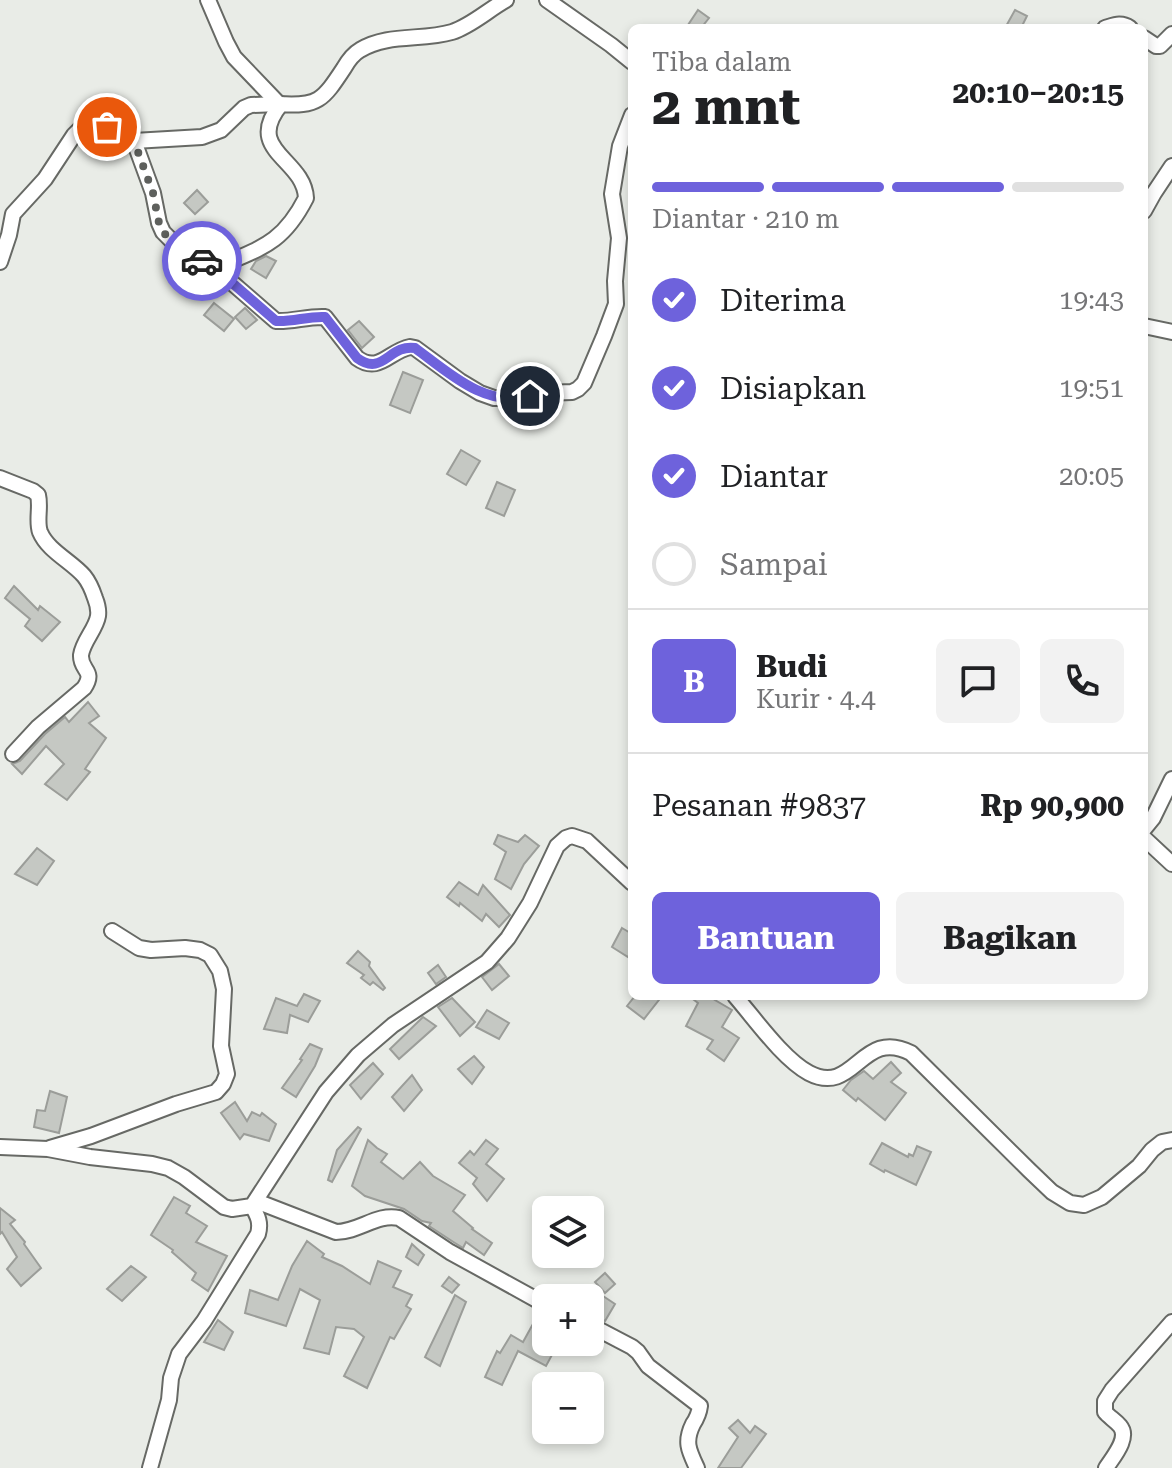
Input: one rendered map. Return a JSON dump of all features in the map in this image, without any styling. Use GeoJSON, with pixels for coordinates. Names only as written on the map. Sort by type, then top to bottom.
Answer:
{"type":"FeatureCollection","features":[{"type":"Feature","properties":{"kind":"street"},"geometry":{"type":"LineString","coordinates":[[208,0],[234,57],[280,104]]}},
{"type":"Feature","properties":{"kind":"street"},"geometry":{"type":"LineString","coordinates":[[0,262],[13,214],[45,179],[82,127],[99,124],[134,141],[202,137],[221,130],[251,105],[303,106],[319,100],[349,60],[363,48],[394,38],[456,31],[506,0]]}},
{"type":"Feature","properties":{"kind":"street"},"geometry":{"type":"LineString","coordinates":[[547,0],[628,59]]}},
{"type":"Feature","properties":{"kind":"street"},"geometry":{"type":"LineString","coordinates":[[1148,41],[1160,46],[1172,34]]}},
{"type":"Feature","properties":{"kind":"street"},"geometry":{"type":"LineString","coordinates":[[215,268],[269,244],[286,229],[306,198],[303,182],[270,141],[268,134],[280,104]]}},
{"type":"Feature","properties":{"kind":"street"},"geometry":{"type":"LineString","coordinates":[[134,141],[163,232],[181,250],[215,268],[276,321],[325,317],[357,358],[370,365],[401,349],[415,348],[480,393],[494,398],[524,398],[544,393],[572,392],[584,383],[616,304],[619,238],[612,194],[620,146],[628,125]]}},
{"type":"Feature","properties":{"kind":"street"},"geometry":{"type":"LineString","coordinates":[[1148,204],[1172,166]]}},
{"type":"Feature","properties":{"kind":"street"},"geometry":{"type":"LineString","coordinates":[[1148,327],[1172,332]]}},
{"type":"Feature","properties":{"kind":"street"},"geometry":{"type":"LineString","coordinates":[[0,478],[38,495],[41,533],[64,559],[82,573],[91,586],[98,606],[98,618],[81,652],[89,681],[13,754]]}},
{"type":"Feature","properties":{"kind":"street"},"geometry":{"type":"LineString","coordinates":[[1148,824],[1172,779]]}},
{"type":"Feature","properties":{"kind":"street"},"geometry":{"type":"LineString","coordinates":[[0,1147],[43,1149],[168,1168],[224,1207],[243,1209],[254,1203],[326,1092],[358,1055],[393,1025],[487,962],[508,938],[530,903],[557,846],[566,838],[572,836],[587,841],[628,879]]}},
{"type":"Feature","properties":{"kind":"street"},"geometry":{"type":"LineString","coordinates":[[1148,842],[1172,864]]}},
{"type":"Feature","properties":{"kind":"street"},"geometry":{"type":"LineString","coordinates":[[43,1149],[91,1136],[216,1092],[227,1074],[221,1046],[224,989],[220,971],[210,955],[185,948],[139,948],[112,931]]}},
{"type":"Feature","properties":{"kind":"street"},"geometry":{"type":"LineString","coordinates":[[739,1000],[793,1062],[818,1076],[841,1076],[870,1053],[885,1047],[898,1046],[911,1053],[1052,1192],[1070,1203],[1084,1205],[1102,1197],[1139,1166],[1152,1150],[1162,1142],[1172,1140]]}},
{"type":"Feature","properties":{"kind":"street"},"geometry":{"type":"LineString","coordinates":[[254,1203],[336,1232],[346,1232],[390,1216],[399,1218],[450,1252],[532,1299]]}},
{"type":"Feature","properties":{"kind":"street"},"geometry":{"type":"LineString","coordinates":[[150,1468],[179,1354],[204,1321],[258,1234],[260,1226],[254,1203]]}},
{"type":"Feature","properties":{"kind":"street"},"geometry":{"type":"LineString","coordinates":[[1106,1468],[1123,1434],[1122,1428],[1105,1412],[1105,1401],[1172,1322]]}},
{"type":"Feature","properties":{"kind":"street"},"geometry":{"type":"LineString","coordinates":[[604,1332],[632,1347],[648,1366],[700,1406],[687,1443],[697,1468]]}},
{"type":"Feature","properties":{"kind":"building"},"geometry":{"type":"Polygon","coordinates":[[[698,10],[709,18],[704,24],[689,24],[698,10]]]}},
{"type":"Feature","properties":{"kind":"building"},"geometry":{"type":"Polygon","coordinates":[[[1015,10],[1027,16],[1023,24],[1007,24],[1015,10]]]}},
{"type":"Feature","properties":{"kind":"building"},"geometry":{"type":"Polygon","coordinates":[[[197,190],[208,202],[195,214],[184,203],[197,190]]]}},
{"type":"Feature","properties":{"kind":"building"},"geometry":{"type":"Polygon","coordinates":[[[266,256],[276,261],[266,278],[251,269],[256,261],[266,256]]]}},
{"type":"Feature","properties":{"kind":"building"},"geometry":{"type":"Polygon","coordinates":[[[214,303],[234,319],[224,331],[204,315],[214,303]]]}},
{"type":"Feature","properties":{"kind":"building"},"geometry":{"type":"Polygon","coordinates":[[[245,308],[257,320],[246,329],[235,317],[245,308]]]}},
{"type":"Feature","properties":{"kind":"building"},"geometry":{"type":"Polygon","coordinates":[[[359,321],[374,337],[362,348],[348,330],[359,321]]]}},
{"type":"Feature","properties":{"kind":"building"},"geometry":{"type":"Polygon","coordinates":[[[403,372],[423,380],[410,413],[390,405],[403,372]]]}},
{"type":"Feature","properties":{"kind":"building"},"geometry":{"type":"Polygon","coordinates":[[[461,450],[480,461],[466,485],[447,474],[461,450]]]}},
{"type":"Feature","properties":{"kind":"building"},"geometry":{"type":"Polygon","coordinates":[[[497,482],[515,490],[504,516],[486,508],[497,482]]]}},
{"type":"Feature","properties":{"kind":"building"},"geometry":{"type":"Polygon","coordinates":[[[14,586],[38,610],[40,606],[60,622],[42,641],[25,626],[30,619],[5,598],[14,586]]]}},
{"type":"Feature","properties":{"kind":"building"},"geometry":{"type":"Polygon","coordinates":[[[88,702],[99,716],[89,723],[106,738],[85,769],[90,772],[67,800],[45,784],[64,764],[46,746],[22,774],[12,764],[20,761],[65,717],[69,722],[88,702]]]}},
{"type":"Feature","properties":{"kind":"building"},"geometry":{"type":"Polygon","coordinates":[[[498,835],[518,842],[525,835],[539,846],[524,864],[511,889],[495,879],[506,852],[494,844],[498,835]]]}},
{"type":"Feature","properties":{"kind":"building"},"geometry":{"type":"Polygon","coordinates":[[[37,848],[54,861],[37,885],[15,874],[37,848]]]}},
{"type":"Feature","properties":{"kind":"building"},"geometry":{"type":"Polygon","coordinates":[[[459,882],[478,895],[483,885],[510,915],[499,927],[486,914],[482,921],[460,903],[459,906],[447,897],[459,882]]]}},
{"type":"Feature","properties":{"kind":"building"},"geometry":{"type":"Polygon","coordinates":[[[622,928],[628,932],[628,957],[612,947],[622,928]]]}},
{"type":"Feature","properties":{"kind":"building"},"geometry":{"type":"Polygon","coordinates":[[[358,951],[370,962],[369,966],[385,988],[383,990],[373,982],[370,985],[361,978],[364,975],[347,963],[358,951]]]}},
{"type":"Feature","properties":{"kind":"building"},"geometry":{"type":"Polygon","coordinates":[[[499,964],[509,976],[492,990],[482,977],[499,964]]]}},
{"type":"Feature","properties":{"kind":"building"},"geometry":{"type":"Polygon","coordinates":[[[438,965],[446,977],[436,984],[428,973],[438,965]]]}},
{"type":"Feature","properties":{"kind":"building"},"geometry":{"type":"Polygon","coordinates":[[[304,994],[320,1001],[308,1022],[290,1015],[287,1033],[264,1029],[276,998],[297,1006],[304,994]]]}},
{"type":"Feature","properties":{"kind":"building"},"geometry":{"type":"Polygon","coordinates":[[[452,998],[475,1022],[460,1036],[438,1007],[452,998]]]}},
{"type":"Feature","properties":{"kind":"building"},"geometry":{"type":"Polygon","coordinates":[[[632,1000],[659,1000],[644,1019],[627,1006],[632,1000]]]}},
{"type":"Feature","properties":{"kind":"building"},"geometry":{"type":"Polygon","coordinates":[[[694,1000],[715,1000],[732,1010],[722,1027],[739,1038],[724,1061],[707,1049],[713,1040],[686,1026],[698,1003],[694,1000]]]}},
{"type":"Feature","properties":{"kind":"building"},"geometry":{"type":"Polygon","coordinates":[[[487,1010],[509,1023],[499,1039],[476,1027],[487,1010]]]}},
{"type":"Feature","properties":{"kind":"building"},"geometry":{"type":"Polygon","coordinates":[[[423,1017],[436,1026],[399,1059],[390,1049],[423,1017]]]}},
{"type":"Feature","properties":{"kind":"building"},"geometry":{"type":"Polygon","coordinates":[[[310,1044],[322,1049],[296,1097],[282,1088],[310,1044]]]}},
{"type":"Feature","properties":{"kind":"building"},"geometry":{"type":"Polygon","coordinates":[[[474,1056],[484,1067],[472,1084],[458,1069],[474,1056]]]}},
{"type":"Feature","properties":{"kind":"building"},"geometry":{"type":"Polygon","coordinates":[[[891,1062],[901,1073],[891,1082],[906,1093],[885,1120],[843,1090],[864,1071],[873,1079],[891,1062]]]}},
{"type":"Feature","properties":{"kind":"building"},"geometry":{"type":"Polygon","coordinates":[[[373,1063],[383,1074],[361,1099],[350,1085],[373,1063]]]}},
{"type":"Feature","properties":{"kind":"building"},"geometry":{"type":"Polygon","coordinates":[[[412,1075],[422,1090],[404,1111],[392,1097],[412,1075]]]}},
{"type":"Feature","properties":{"kind":"building"},"geometry":{"type":"Polygon","coordinates":[[[50,1091],[67,1097],[59,1133],[34,1127],[37,1110],[45,1111],[50,1091]]]}},
{"type":"Feature","properties":{"kind":"building"},"geometry":{"type":"Polygon","coordinates":[[[235,1102],[247,1121],[252,1112],[260,1116],[262,1113],[276,1124],[269,1141],[244,1134],[240,1139],[221,1113],[235,1102]]]}},
{"type":"Feature","properties":{"kind":"building"},"geometry":{"type":"Polygon","coordinates":[[[358,1127],[361,1129],[332,1182],[328,1180],[337,1150],[358,1127]]]}},
{"type":"Feature","properties":{"kind":"building"},"geometry":{"type":"Polygon","coordinates":[[[368,1140],[387,1154],[381,1162],[403,1179],[420,1162],[433,1176],[465,1195],[453,1211],[492,1243],[484,1255],[466,1242],[463,1248],[429,1226],[431,1223],[404,1209],[365,1196],[352,1186],[368,1140]]]}},
{"type":"Feature","properties":{"kind":"building"},"geometry":{"type":"Polygon","coordinates":[[[486,1140],[498,1149],[486,1164],[504,1179],[487,1201],[473,1184],[477,1178],[459,1163],[470,1151],[474,1155],[486,1140]]]}},
{"type":"Feature","properties":{"kind":"building"},"geometry":{"type":"Polygon","coordinates":[[[882,1143],[908,1157],[909,1154],[913,1156],[917,1146],[931,1152],[916,1185],[870,1164],[882,1143]]]}},
{"type":"Feature","properties":{"kind":"building"},"geometry":{"type":"Polygon","coordinates":[[[174,1197],[190,1206],[186,1213],[207,1226],[196,1242],[227,1256],[208,1291],[192,1280],[196,1273],[173,1250],[151,1235],[174,1197]]]}},
{"type":"Feature","properties":{"kind":"building"},"geometry":{"type":"Polygon","coordinates":[[[0,1208],[15,1220],[10,1224],[41,1268],[21,1286],[7,1269],[17,1257],[2,1232],[0,1234],[0,1208]]]}},
{"type":"Feature","properties":{"kind":"building"},"geometry":{"type":"Polygon","coordinates":[[[307,1241],[324,1254],[322,1257],[370,1284],[378,1261],[401,1271],[393,1287],[412,1295],[406,1306],[411,1309],[394,1339],[390,1337],[367,1388],[344,1376],[364,1337],[354,1329],[336,1327],[329,1354],[304,1348],[320,1300],[300,1289],[286,1326],[245,1313],[250,1290],[278,1300],[292,1266],[307,1241]]]}},
{"type":"Feature","properties":{"kind":"building"},"geometry":{"type":"Polygon","coordinates":[[[412,1244],[424,1255],[418,1265],[406,1257],[412,1244]]]}},
{"type":"Feature","properties":{"kind":"building"},"geometry":{"type":"Polygon","coordinates":[[[131,1266],[146,1277],[122,1301],[107,1289],[131,1266]]]}},
{"type":"Feature","properties":{"kind":"building"},"geometry":{"type":"Polygon","coordinates":[[[605,1273],[615,1284],[605,1293],[604,1284],[595,1282],[605,1273]]]}},
{"type":"Feature","properties":{"kind":"building"},"geometry":{"type":"Polygon","coordinates":[[[449,1277],[459,1285],[452,1293],[442,1286],[449,1277]]]}},
{"type":"Feature","properties":{"kind":"building"},"geometry":{"type":"Polygon","coordinates":[[[455,1295],[466,1302],[440,1366],[425,1357],[455,1295]]]}},
{"type":"Feature","properties":{"kind":"building"},"geometry":{"type":"Polygon","coordinates":[[[604,1297],[615,1304],[604,1320],[604,1297]]]}},
{"type":"Feature","properties":{"kind":"building"},"geometry":{"type":"Polygon","coordinates":[[[218,1320],[233,1332],[224,1350],[204,1342],[218,1320]]]}},
{"type":"Feature","properties":{"kind":"building"},"geometry":{"type":"Polygon","coordinates":[[[532,1326],[532,1356],[551,1356],[546,1366],[518,1351],[502,1385],[485,1377],[497,1351],[500,1353],[511,1335],[523,1342],[532,1326]]]}},
{"type":"Feature","properties":{"kind":"building"},"geometry":{"type":"Polygon","coordinates":[[[738,1420],[750,1433],[755,1426],[766,1434],[741,1468],[718,1468],[738,1437],[729,1428],[738,1420]]]}},
{"type":"Feature","properties":{"kind":"way so far"},"geometry":{"type":"LineString","coordinates":[[107,127],[134,141],[163,232],[181,250],[202,261]]}},
{"type":"Feature","properties":{"kind":"route"},"geometry":{"type":"LineString","coordinates":[[202,261],[215,268],[276,321],[325,317],[363,363],[377,363],[410,347],[480,393],[510,399],[530,396]]}}]}
